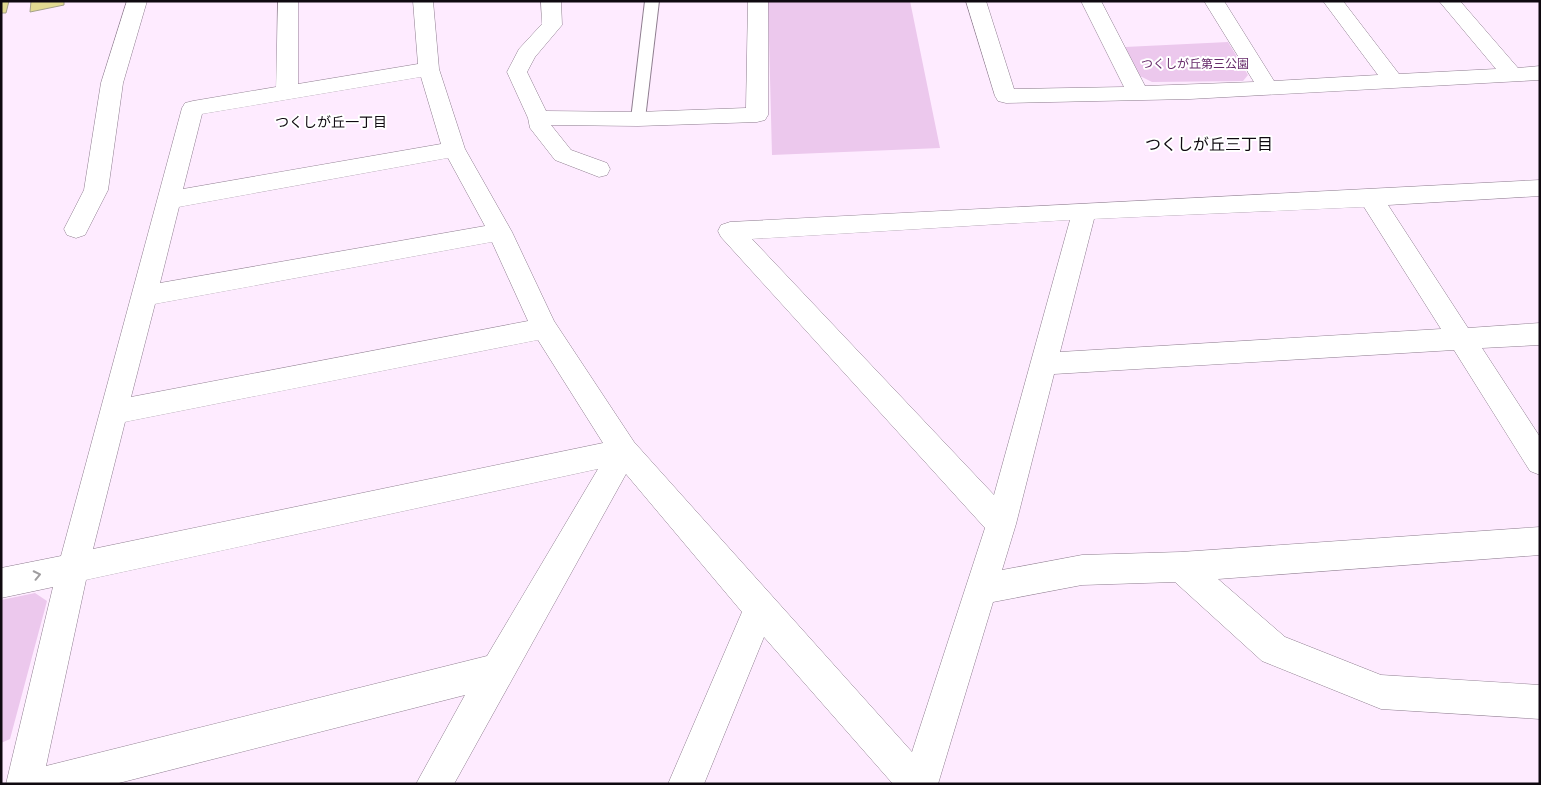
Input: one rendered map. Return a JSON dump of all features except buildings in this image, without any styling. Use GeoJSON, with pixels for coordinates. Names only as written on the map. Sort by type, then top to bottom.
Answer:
{"type":"FeatureCollection","features":[{"type":"Feature","properties":{"kind":"street"},"geometry":{"type":"LineString","coordinates":[[76,229],[96,190],[112,83],[137,1]]}},
{"type":"Feature","properties":{"kind":"street"},"geometry":{"type":"LineString","coordinates":[[287,93],[288,1]]}},
{"type":"Feature","properties":{"kind":"street"},"geometry":{"type":"LineString","coordinates":[[423,1],[430,69],[454,149],[500,232],[545,328],[624,451],[760,608],[919,784]]}},
{"type":"Feature","properties":{"kind":"street"},"geometry":{"type":"LineString","coordinates":[[551,1],[552,25],[526,54],[517,72],[539,118],[541,128],[564,155],[599,169]]}},
{"type":"Feature","properties":{"kind":"street"},"geometry":{"type":"LineString","coordinates":[[539,118],[638,119],[757,115],[758,1]]}},
{"type":"Feature","properties":{"kind":"street"},"geometry":{"type":"LineString","coordinates":[[976,1],[1006,96],[1268,88],[1540,73]]}},
{"type":"Feature","properties":{"kind":"street"},"geometry":{"type":"LineString","coordinates":[[1091,1],[1137,92]]}},
{"type":"Feature","properties":{"kind":"street"},"geometry":{"type":"LineString","coordinates":[[1214,1],[1268,88]]}},
{"type":"Feature","properties":{"kind":"street"},"geometry":{"type":"LineString","coordinates":[[1333,1],[1392,81]]}},
{"type":"Feature","properties":{"kind":"street"},"geometry":{"type":"LineString","coordinates":[[1449,1],[1513,75]]}},
{"type":"Feature","properties":{"kind":"street"},"geometry":{"type":"LineString","coordinates":[[24,784],[73,567],[193,108],[430,69]]}},
{"type":"Feature","properties":{"kind":"street"},"geometry":{"type":"LineString","coordinates":[[170,200],[454,149]]}},
{"type":"Feature","properties":{"kind":"street"},"geometry":{"type":"LineString","coordinates":[[1001,524],[730,231],[1540,188]]}},
{"type":"Feature","properties":{"kind":"street"},"geometry":{"type":"LineString","coordinates":[[1371,198],[1540,462]]}},
{"type":"Feature","properties":{"kind":"street"},"geometry":{"type":"LineString","coordinates":[[919,784],[1001,524],[1084,211]]}},
{"type":"Feature","properties":{"kind":"street"},"geometry":{"type":"LineString","coordinates":[[145,296],[500,232]]}},
{"type":"Feature","properties":{"kind":"street"},"geometry":{"type":"LineString","coordinates":[[115,412],[545,328]]}},
{"type":"Feature","properties":{"kind":"street"},"geometry":{"type":"LineString","coordinates":[[1044,364],[1540,334]]}},
{"type":"Feature","properties":{"kind":"street"},"geometry":{"type":"LineString","coordinates":[[1,583],[624,451]]}},
{"type":"Feature","properties":{"kind":"street"},"geometry":{"type":"LineString","coordinates":[[434,784],[497,670],[624,451]]}},
{"type":"Feature","properties":{"kind":"street"},"geometry":{"type":"LineString","coordinates":[[981,589],[1082,570],[1181,567],[1540,541]]}},
{"type":"Feature","properties":{"kind":"street"},"geometry":{"type":"LineString","coordinates":[[1181,567],[1274,649],[1381,692],[1540,702]]}},
{"type":"Feature","properties":{"kind":"street"},"geometry":{"type":"LineString","coordinates":[[686,784],[760,608]]}},
{"type":"Feature","properties":{"kind":"street"},"geometry":{"type":"LineString","coordinates":[[44,784],[497,670]]}},
{"type":"Feature","properties":{"kind":"lane"},"geometry":{"type":"LineString","coordinates":[[638,119],[652,1]]}},
{"type":"Feature","properties":{"kind":"green space"},"geometry":{"type":"Polygon","coordinates":[[[768,1],[910,1],[940,148],[772,155],[768,1]]]}},
{"type":"Feature","properties":{"kind":"green space","name":"つくしが丘第三公園"},"geometry":{"type":"Polygon","coordinates":[[[1228,42],[1248,75],[1243,81],[1152,82],[1140,76],[1125,47],[1228,42]]]}},
{"type":"Feature","properties":{"kind":"green space"},"geometry":{"type":"Polygon","coordinates":[[[35,593],[47,601],[10,739],[1,743],[1,600],[35,593]]]}},
{"type":"Feature","properties":{"kind":"district","name":"つくしが丘一丁目"},"geometry":{"type":"Point","coordinates":[331,122]}},
{"type":"Feature","properties":{"kind":"district","name":"つくしが丘三丁目"},"geometry":{"type":"Point","coordinates":[1209,144]}}]}
